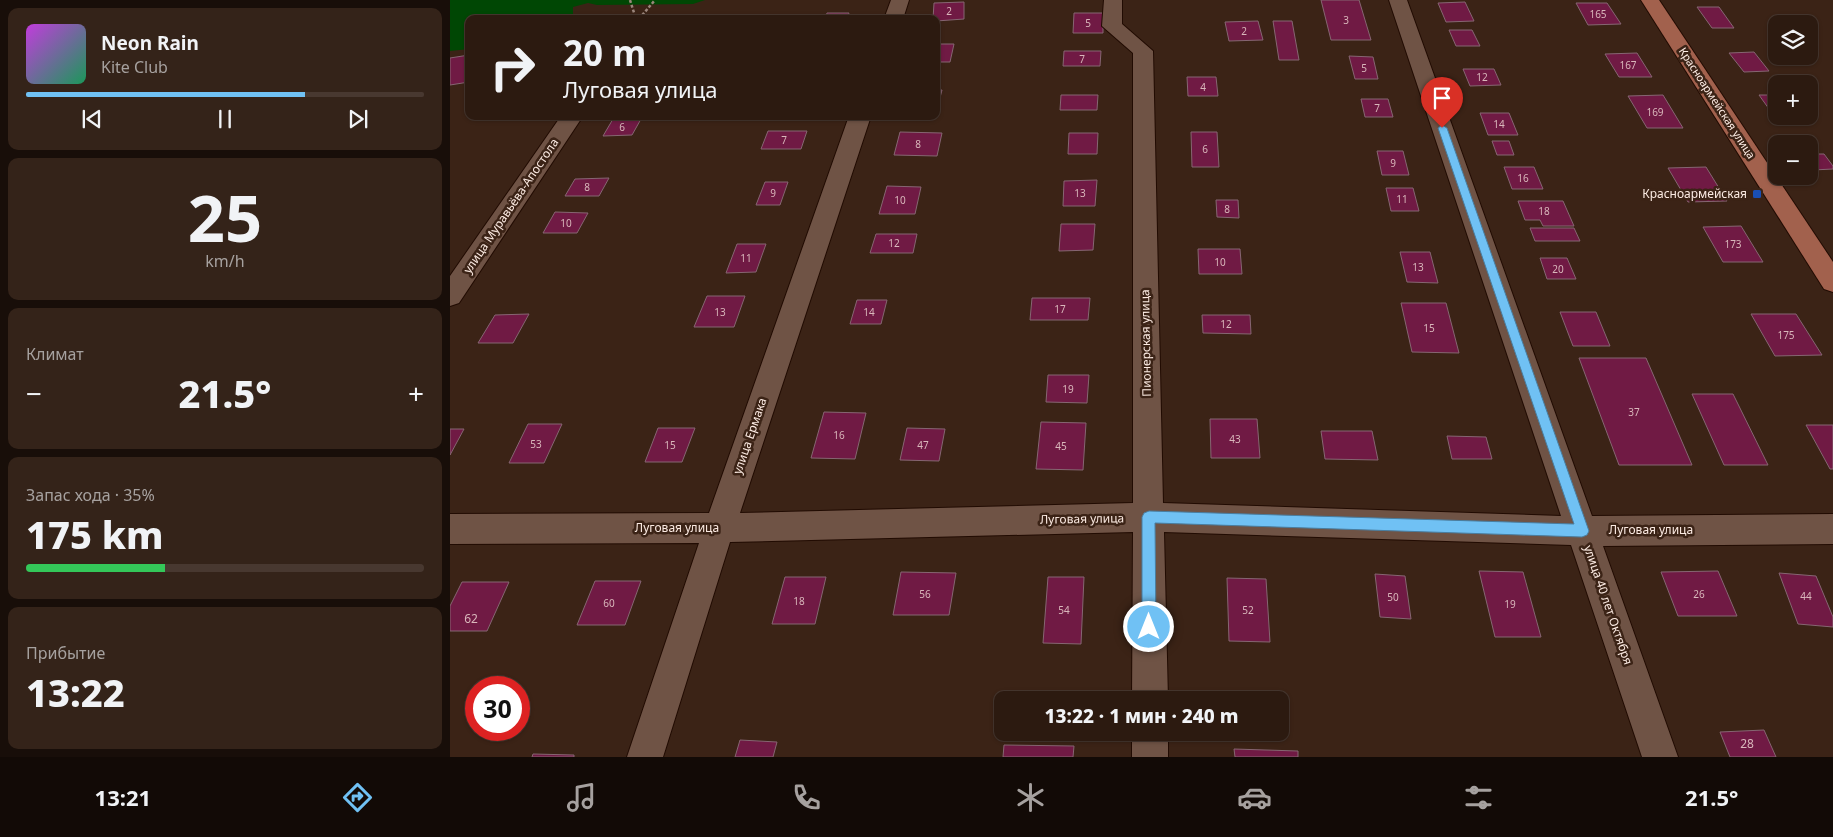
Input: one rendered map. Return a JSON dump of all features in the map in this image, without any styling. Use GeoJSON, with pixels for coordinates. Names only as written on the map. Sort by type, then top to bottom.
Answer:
{"type":"FeatureCollection","features":[{"type":"Feature","properties":{"kind":"main road","name":"Красноармейская улица"},"geometry":{"type":"LineString","coordinates":[[1650,0],[1833,282]]}},
{"type":"Feature","properties":{"kind":"street"},"geometry":{"type":"LineString","coordinates":[[894,15],[900,0]]}},
{"type":"Feature","properties":{"kind":"street","name":"Пионерская улица"},"geometry":{"type":"LineString","coordinates":[[1113,0],[1112,26],[1143,50],[1150,691]]}},
{"type":"Feature","properties":{"kind":"street","name":"улица 40 лет Октября"},"geometry":{"type":"LineString","coordinates":[[1398,0],[1660,757]]}},
{"type":"Feature","properties":{"kind":"street","name":"улица Муравьёва-Апостола"},"geometry":{"type":"LineString","coordinates":[[450,296],[569,120]]}},
{"type":"Feature","properties":{"kind":"street","name":"улица Ермака"},"geometry":{"type":"LineString","coordinates":[[645,757],[719,528],[859,120]]}},
{"type":"Feature","properties":{"kind":"street","name":"Луговая улица"},"geometry":{"type":"LineString","coordinates":[[450,529],[719,528],[1149,517],[1582,531],[1833,529]]}},
{"type":"Feature","properties":{"kind":"street"},"geometry":{"type":"LineString","coordinates":[[1150,741],[1150,757]]}},
{"type":"Feature","properties":{"kind":"path"},"geometry":{"type":"LineString","coordinates":[[630,0],[636,15]]}},
{"type":"Feature","properties":{"kind":"path"},"geometry":{"type":"LineString","coordinates":[[641,15],[655,0]]}},
{"type":"Feature","properties":{"kind":"green space"},"geometry":{"type":"Polygon","coordinates":[[[450,0],[705,0],[693,4],[597,5],[588,3],[573,7],[573,15],[465,15],[465,49],[450,51],[450,0]]]}},
{"type":"Feature","properties":{"kind":"building"},"geometry":{"type":"Polygon","coordinates":[[[1321,0],[1359,0],[1371,40],[1331,40],[1321,0]]]}},
{"type":"Feature","properties":{"kind":"building"},"geometry":{"type":"Polygon","coordinates":[[[964,2],[964,19],[940,21],[940,15],[933,15],[934,3],[964,2]]]}},
{"type":"Feature","properties":{"kind":"building"},"geometry":{"type":"Polygon","coordinates":[[[1465,2],[1474,21],[1446,22],[1438,3],[1465,2]]]}},
{"type":"Feature","properties":{"kind":"building"},"geometry":{"type":"Polygon","coordinates":[[[1576,3],[1607,3],[1621,24],[1588,25],[1576,3]]]}},
{"type":"Feature","properties":{"kind":"building"},"geometry":{"type":"Polygon","coordinates":[[[1697,7],[1719,7],[1734,28],[1712,28],[1697,7]]]}},
{"type":"Feature","properties":{"kind":"building"},"geometry":{"type":"Polygon","coordinates":[[[827,13],[849,13],[848,15],[826,15],[827,13]]]}},
{"type":"Feature","properties":{"kind":"building"},"geometry":{"type":"Polygon","coordinates":[[[1074,13],[1103,13],[1103,33],[1073,33],[1074,13]]]}},
{"type":"Feature","properties":{"kind":"building"},"geometry":{"type":"Polygon","coordinates":[[[1258,21],[1263,40],[1229,41],[1225,22],[1258,21]]]}},
{"type":"Feature","properties":{"kind":"building"},"geometry":{"type":"Polygon","coordinates":[[[1273,21],[1292,21],[1299,60],[1279,60],[1273,21]]]}},
{"type":"Feature","properties":{"kind":"building"},"geometry":{"type":"Polygon","coordinates":[[[1449,30],[1472,30],[1480,46],[1456,46],[1449,30]]]}},
{"type":"Feature","properties":{"kind":"building"},"geometry":{"type":"Polygon","coordinates":[[[940,44],[954,44],[950,62],[940,62],[940,44]]]}},
{"type":"Feature","properties":{"kind":"building"},"geometry":{"type":"Polygon","coordinates":[[[1064,51],[1101,51],[1100,66],[1063,66],[1064,51]]]}},
{"type":"Feature","properties":{"kind":"building"},"geometry":{"type":"Polygon","coordinates":[[[1754,52],[1769,71],[1744,72],[1729,53],[1754,52]]]}},
{"type":"Feature","properties":{"kind":"building"},"geometry":{"type":"Polygon","coordinates":[[[1637,53],[1652,77],[1619,77],[1605,54],[1637,53]]]}},
{"type":"Feature","properties":{"kind":"building"},"geometry":{"type":"Polygon","coordinates":[[[465,56],[465,83],[450,85],[450,58],[465,56]]]}},
{"type":"Feature","properties":{"kind":"building"},"geometry":{"type":"Polygon","coordinates":[[[1349,56],[1373,57],[1378,79],[1355,79],[1349,56]]]}},
{"type":"Feature","properties":{"kind":"building"},"geometry":{"type":"Polygon","coordinates":[[[1463,69],[1494,69],[1501,85],[1470,86],[1463,69]]]}},
{"type":"Feature","properties":{"kind":"building"},"geometry":{"type":"Polygon","coordinates":[[[1187,77],[1216,77],[1218,96],[1188,96],[1187,77]]]}},
{"type":"Feature","properties":{"kind":"building"},"geometry":{"type":"Polygon","coordinates":[[[1061,95],[1098,95],[1097,110],[1060,110],[1061,95]]]}},
{"type":"Feature","properties":{"kind":"building"},"geometry":{"type":"Polygon","coordinates":[[[1663,95],[1683,128],[1647,128],[1628,96],[1663,95]]]}},
{"type":"Feature","properties":{"kind":"building"},"geometry":{"type":"Polygon","coordinates":[[[1759,95],[1768,95],[1768,108],[1759,95]]]}},
{"type":"Feature","properties":{"kind":"building"},"geometry":{"type":"Polygon","coordinates":[[[1361,99],[1388,99],[1393,117],[1365,117],[1361,99]]]}},
{"type":"Feature","properties":{"kind":"building"},"geometry":{"type":"Polygon","coordinates":[[[1480,113],[1509,113],[1518,135],[1488,135],[1480,113]]]}},
{"type":"Feature","properties":{"kind":"building"},"geometry":{"type":"Polygon","coordinates":[[[612,120],[640,120],[632,135],[603,136],[612,120]]]}},
{"type":"Feature","properties":{"kind":"building"},"geometry":{"type":"Polygon","coordinates":[[[768,131],[807,131],[801,149],[761,149],[768,131]]]}},
{"type":"Feature","properties":{"kind":"building"},"geometry":{"type":"Polygon","coordinates":[[[900,132],[942,133],[937,156],[894,155],[900,132]]]}},
{"type":"Feature","properties":{"kind":"building"},"geometry":{"type":"Polygon","coordinates":[[[1191,132],[1217,132],[1219,167],[1192,167],[1191,132]]]}},
{"type":"Feature","properties":{"kind":"building"},"geometry":{"type":"Polygon","coordinates":[[[1069,133],[1098,133],[1097,154],[1068,154],[1069,133]]]}},
{"type":"Feature","properties":{"kind":"building"},"geometry":{"type":"Polygon","coordinates":[[[1492,141],[1509,141],[1514,155],[1497,155],[1492,141]]]}},
{"type":"Feature","properties":{"kind":"building"},"geometry":{"type":"Polygon","coordinates":[[[1377,151],[1403,151],[1409,175],[1382,175],[1377,151]]]}},
{"type":"Feature","properties":{"kind":"building"},"geometry":{"type":"Polygon","coordinates":[[[1818,154],[1824,154],[1833,166],[1833,169],[1818,170],[1818,154]]]}},
{"type":"Feature","properties":{"kind":"building"},"geometry":{"type":"Polygon","coordinates":[[[1504,167],[1534,167],[1543,189],[1512,189],[1504,167]]]}},
{"type":"Feature","properties":{"kind":"building"},"geometry":{"type":"Polygon","coordinates":[[[1706,167],[1727,201],[1688,202],[1668,168],[1706,167]]]}},
{"type":"Feature","properties":{"kind":"building"},"geometry":{"type":"Polygon","coordinates":[[[609,178],[599,196],[565,196],[575,179],[609,178]]]}},
{"type":"Feature","properties":{"kind":"building"},"geometry":{"type":"Polygon","coordinates":[[[1097,180],[1095,206],[1063,206],[1064,181],[1097,180]]]}},
{"type":"Feature","properties":{"kind":"building"},"geometry":{"type":"Polygon","coordinates":[[[765,182],[788,182],[780,205],[756,205],[765,182]]]}},
{"type":"Feature","properties":{"kind":"building"},"geometry":{"type":"Polygon","coordinates":[[[887,186],[921,187],[915,214],[879,214],[887,186]]]}},
{"type":"Feature","properties":{"kind":"building"},"geometry":{"type":"Polygon","coordinates":[[[1386,188],[1413,188],[1419,211],[1391,211],[1386,188]]]}},
{"type":"Feature","properties":{"kind":"building"},"geometry":{"type":"Polygon","coordinates":[[[1216,200],[1238,200],[1239,218],[1217,217],[1216,200]]]}},
{"type":"Feature","properties":{"kind":"building"},"geometry":{"type":"Polygon","coordinates":[[[1518,201],[1563,201],[1574,226],[1543,226],[1540,220],[1525,220],[1518,201]]]}},
{"type":"Feature","properties":{"kind":"building"},"geometry":{"type":"Polygon","coordinates":[[[555,212],[588,213],[577,233],[543,233],[555,212]]]}},
{"type":"Feature","properties":{"kind":"building"},"geometry":{"type":"Polygon","coordinates":[[[1061,224],[1095,224],[1093,250],[1059,251],[1061,224]]]}},
{"type":"Feature","properties":{"kind":"building"},"geometry":{"type":"Polygon","coordinates":[[[1741,226],[1763,262],[1723,262],[1703,227],[1741,226]]]}},
{"type":"Feature","properties":{"kind":"building"},"geometry":{"type":"Polygon","coordinates":[[[1530,228],[1574,228],[1580,241],[1535,241],[1530,228]]]}},
{"type":"Feature","properties":{"kind":"building"},"geometry":{"type":"Polygon","coordinates":[[[876,234],[917,234],[913,253],[870,253],[876,234]]]}},
{"type":"Feature","properties":{"kind":"building"},"geometry":{"type":"Polygon","coordinates":[[[737,244],[766,244],[756,272],[726,273],[737,244]]]}},
{"type":"Feature","properties":{"kind":"building"},"geometry":{"type":"Polygon","coordinates":[[[1198,249],[1240,249],[1242,274],[1199,274],[1198,249]]]}},
{"type":"Feature","properties":{"kind":"building"},"geometry":{"type":"Polygon","coordinates":[[[1400,252],[1430,252],[1438,283],[1407,282],[1400,252]]]}},
{"type":"Feature","properties":{"kind":"building"},"geometry":{"type":"Polygon","coordinates":[[[1540,258],[1567,258],[1576,279],[1547,279],[1540,258]]]}},
{"type":"Feature","properties":{"kind":"building"},"geometry":{"type":"Polygon","coordinates":[[[707,296],[745,296],[734,327],[694,327],[707,296]]]}},
{"type":"Feature","properties":{"kind":"building"},"geometry":{"type":"Polygon","coordinates":[[[1032,298],[1090,298],[1088,320],[1030,320],[1032,298]]]}},
{"type":"Feature","properties":{"kind":"building"},"geometry":{"type":"Polygon","coordinates":[[[857,300],[887,300],[881,324],[850,324],[857,300]]]}},
{"type":"Feature","properties":{"kind":"building"},"geometry":{"type":"Polygon","coordinates":[[[1401,303],[1446,303],[1459,353],[1412,352],[1401,303]]]}},
{"type":"Feature","properties":{"kind":"building"},"geometry":{"type":"Polygon","coordinates":[[[1560,312],[1596,312],[1610,346],[1573,346],[1560,312]]]}},
{"type":"Feature","properties":{"kind":"building"},"geometry":{"type":"Polygon","coordinates":[[[529,314],[513,343],[478,343],[495,315],[529,314]]]}},
{"type":"Feature","properties":{"kind":"building"},"geometry":{"type":"Polygon","coordinates":[[[1751,314],[1796,314],[1822,355],[1775,356],[1751,314]]]}},
{"type":"Feature","properties":{"kind":"building"},"geometry":{"type":"Polygon","coordinates":[[[1202,315],[1250,315],[1251,334],[1203,333],[1202,315]]]}},
{"type":"Feature","properties":{"kind":"building"},"geometry":{"type":"Polygon","coordinates":[[[1579,358],[1646,358],[1692,465],[1619,465],[1579,358]]]}},
{"type":"Feature","properties":{"kind":"building"},"geometry":{"type":"Polygon","coordinates":[[[1048,375],[1089,375],[1087,403],[1046,402],[1048,375]]]}},
{"type":"Feature","properties":{"kind":"building"},"geometry":{"type":"Polygon","coordinates":[[[1692,394],[1733,394],[1768,465],[1724,465],[1692,394]]]}},
{"type":"Feature","properties":{"kind":"building"},"geometry":{"type":"Polygon","coordinates":[[[824,412],[866,413],[855,459],[811,458],[824,412]]]}},
{"type":"Feature","properties":{"kind":"building"},"geometry":{"type":"Polygon","coordinates":[[[1210,419],[1257,419],[1260,458],[1211,458],[1210,419]]]}},
{"type":"Feature","properties":{"kind":"building"},"geometry":{"type":"Polygon","coordinates":[[[1041,422],[1086,423],[1083,470],[1036,469],[1041,422]]]}},
{"type":"Feature","properties":{"kind":"building"},"geometry":{"type":"Polygon","coordinates":[[[528,424],[562,424],[544,463],[509,463],[528,424]]]}},
{"type":"Feature","properties":{"kind":"building"},"geometry":{"type":"Polygon","coordinates":[[[1806,425],[1833,425],[1833,469],[1830,469],[1806,425]]]}},
{"type":"Feature","properties":{"kind":"building"},"geometry":{"type":"Polygon","coordinates":[[[658,428],[695,428],[682,462],[645,462],[658,428]]]}},
{"type":"Feature","properties":{"kind":"building"},"geometry":{"type":"Polygon","coordinates":[[[907,428],[945,429],[939,461],[900,460],[907,428]]]}},
{"type":"Feature","properties":{"kind":"building"},"geometry":{"type":"Polygon","coordinates":[[[450,429],[464,429],[450,455],[450,429]]]}},
{"type":"Feature","properties":{"kind":"building"},"geometry":{"type":"Polygon","coordinates":[[[1321,431],[1372,431],[1378,460],[1325,459],[1321,431]]]}},
{"type":"Feature","properties":{"kind":"building"},"geometry":{"type":"Polygon","coordinates":[[[1447,436],[1486,437],[1492,459],[1452,459],[1447,436]]]}},
{"type":"Feature","properties":{"kind":"building"},"geometry":{"type":"Polygon","coordinates":[[[1479,571],[1523,572],[1541,637],[1495,637],[1479,571]]]}},
{"type":"Feature","properties":{"kind":"building"},"geometry":{"type":"Polygon","coordinates":[[[1718,571],[1737,616],[1678,616],[1661,572],[1718,571]]]}},
{"type":"Feature","properties":{"kind":"building"},"geometry":{"type":"Polygon","coordinates":[[[901,572],[956,573],[949,615],[893,615],[901,572]]]}},
{"type":"Feature","properties":{"kind":"building"},"geometry":{"type":"Polygon","coordinates":[[[1779,573],[1816,576],[1833,617],[1833,627],[1798,624],[1779,573]]]}},
{"type":"Feature","properties":{"kind":"building"},"geometry":{"type":"Polygon","coordinates":[[[1375,574],[1405,576],[1411,619],[1380,617],[1375,574]]]}},
{"type":"Feature","properties":{"kind":"building"},"geometry":{"type":"Polygon","coordinates":[[[785,577],[826,577],[815,624],[772,624],[785,577]]]}},
{"type":"Feature","properties":{"kind":"building"},"geometry":{"type":"Polygon","coordinates":[[[1048,577],[1084,577],[1081,644],[1043,643],[1048,577]]]}},
{"type":"Feature","properties":{"kind":"building"},"geometry":{"type":"Polygon","coordinates":[[[1227,578],[1266,579],[1270,642],[1229,641],[1227,578]]]}},
{"type":"Feature","properties":{"kind":"building"},"geometry":{"type":"Polygon","coordinates":[[[595,581],[641,581],[625,625],[577,625],[595,581]]]}},
{"type":"Feature","properties":{"kind":"building"},"geometry":{"type":"Polygon","coordinates":[[[462,582],[509,582],[487,631],[450,631],[450,606],[462,582]]]}},
{"type":"Feature","properties":{"kind":"building"},"geometry":{"type":"Polygon","coordinates":[[[1764,730],[1776,757],[1730,757],[1720,732],[1764,730]]]}},
{"type":"Feature","properties":{"kind":"building"},"geometry":{"type":"Polygon","coordinates":[[[740,740],[777,742],[773,757],[735,757],[740,740]]]}},
{"type":"Feature","properties":{"kind":"building"},"geometry":{"type":"Polygon","coordinates":[[[1004,745],[1074,746],[1073,757],[1003,757],[1004,745]]]}},
{"type":"Feature","properties":{"kind":"building"},"geometry":{"type":"Polygon","coordinates":[[[1234,749],[1298,751],[1298,757],[1235,757],[1234,749]]]}},
{"type":"Feature","properties":{"kind":"building"},"geometry":{"type":"Polygon","coordinates":[[[533,754],[574,755],[574,757],[532,757],[533,754]]]}},
{"type":"Feature","properties":{"kind":"place","name":"Красноармейская"},"geometry":{"type":"Point","coordinates":[1757,194]}},
{"type":"Feature","properties":{"kind":"route"},"geometry":{"type":"LineString","coordinates":[[1149,627],[1149,517],[1582,531],[1442,128]]}}]}
